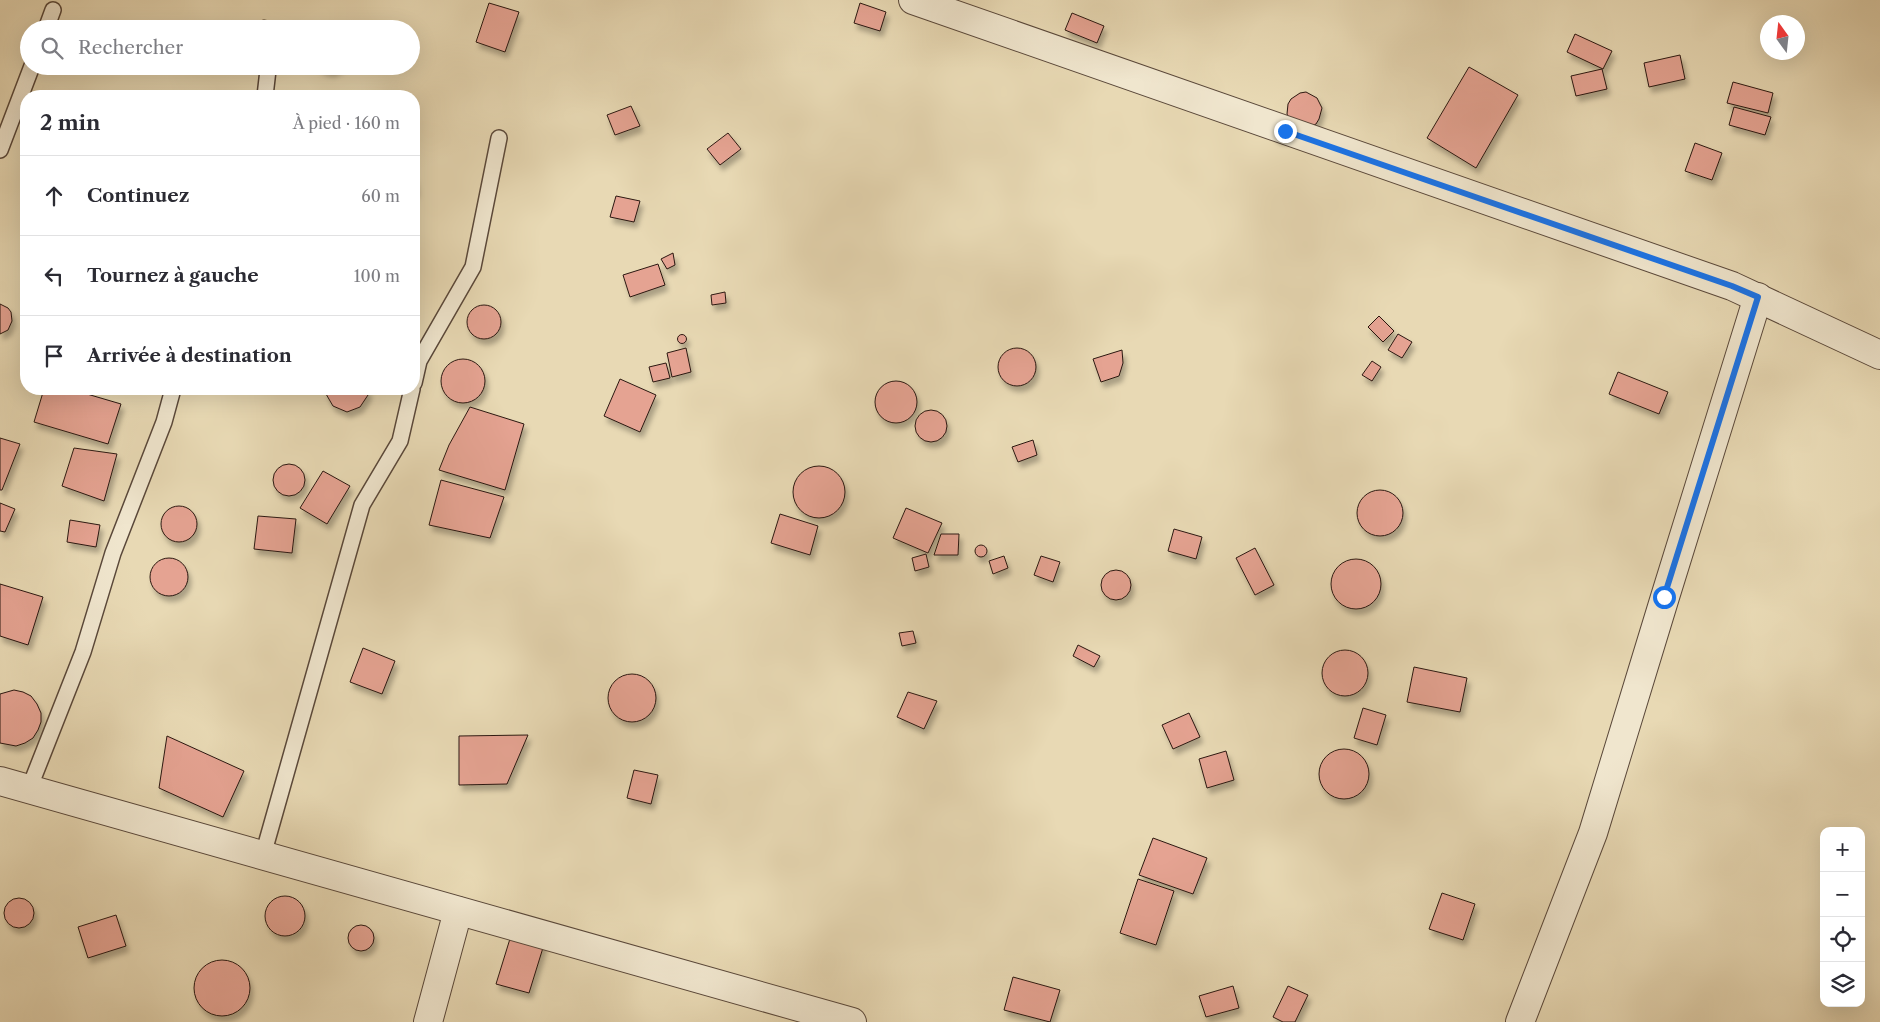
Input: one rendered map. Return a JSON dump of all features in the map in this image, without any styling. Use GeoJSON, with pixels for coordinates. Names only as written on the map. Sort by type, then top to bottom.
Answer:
{"type":"FeatureCollection","features":[{"type":"Feature","properties":{"kind":"street"},"geometry":{"type":"LineString","coordinates":[[913,0],[1732,286],[1880,355]]}},
{"type":"Feature","properties":{"kind":"street"},"geometry":{"type":"LineString","coordinates":[[1520,1022],[1593,833],[1664,597],[1758,297]]}},
{"type":"Feature","properties":{"kind":"street"},"geometry":{"type":"LineString","coordinates":[[0,781],[852,1022]]}},
{"type":"Feature","properties":{"kind":"street"},"geometry":{"type":"LineString","coordinates":[[428,1022],[458,910]]}},
{"type":"Feature","properties":{"kind":"lane"},"geometry":{"type":"LineString","coordinates":[[49,20],[53,10]]}},
{"type":"Feature","properties":{"kind":"lane"},"geometry":{"type":"LineString","coordinates":[[23,90],[29,75]]}},
{"type":"Feature","properties":{"kind":"lane"},"geometry":{"type":"LineString","coordinates":[[266,90],[267,75]]}},
{"type":"Feature","properties":{"kind":"lane"},"geometry":{"type":"LineString","coordinates":[[0,150],[20,98]]}},
{"type":"Feature","properties":{"kind":"lane"},"geometry":{"type":"LineString","coordinates":[[420,359],[472,267],[499,138]]}},
{"type":"Feature","properties":{"kind":"lane"},"geometry":{"type":"LineString","coordinates":[[29,789],[83,652],[113,553],[164,422],[171,395]]}},
{"type":"Feature","properties":{"kind":"lane"},"geometry":{"type":"LineString","coordinates":[[264,855],[362,505],[400,441],[411,395]]}},
{"type":"Feature","properties":{"kind":"building"},"geometry":{"type":"Polygon","coordinates":[[[489,3],[519,12],[505,52],[476,42],[489,3]]]}},
{"type":"Feature","properties":{"kind":"building"},"geometry":{"type":"Polygon","coordinates":[[[860,3],[886,12],[880,31],[854,23],[860,3]]]}},
{"type":"Feature","properties":{"kind":"building"},"geometry":{"type":"Polygon","coordinates":[[[1072,13],[1104,26],[1097,43],[1065,30],[1072,13]]]}},
{"type":"Feature","properties":{"kind":"building"},"geometry":{"type":"Polygon","coordinates":[[[1575,34],[1612,51],[1603,69],[1567,52],[1575,34]]]}},
{"type":"Feature","properties":{"kind":"building"},"geometry":{"type":"Polygon","coordinates":[[[1680,55],[1685,79],[1649,87],[1644,63],[1680,55]]]}},
{"type":"Feature","properties":{"kind":"building"},"geometry":{"type":"Polygon","coordinates":[[[1469,67],[1518,95],[1476,168],[1427,138],[1469,67]]]}},
{"type":"Feature","properties":{"kind":"building"},"geometry":{"type":"Polygon","coordinates":[[[1602,69],[1607,89],[1576,96],[1571,76],[1602,69]]]}},
{"type":"Feature","properties":{"kind":"building"},"geometry":{"type":"Polygon","coordinates":[[[1733,82],[1773,93],[1768,113],[1727,103],[1733,82]]]}},
{"type":"Feature","properties":{"kind":"building"},"geometry":{"type":"Polygon","coordinates":[[[1306,92],[1317,98],[1322,108],[1316,124],[1310,127],[1289,119],[1287,114],[1288,104],[1291,99],[1300,93],[1306,92]]]}},
{"type":"Feature","properties":{"kind":"building"},"geometry":{"type":"Polygon","coordinates":[[[631,106],[640,126],[615,135],[607,115],[631,106]]]}},
{"type":"Feature","properties":{"kind":"building"},"geometry":{"type":"Polygon","coordinates":[[[1734,107],[1771,117],[1765,135],[1729,125],[1734,107]]]}},
{"type":"Feature","properties":{"kind":"building"},"geometry":{"type":"Polygon","coordinates":[[[728,133],[741,149],[720,165],[707,149],[728,133]]]}},
{"type":"Feature","properties":{"kind":"building"},"geometry":{"type":"Polygon","coordinates":[[[1695,143],[1722,153],[1712,180],[1685,171],[1695,143]]]}},
{"type":"Feature","properties":{"kind":"building"},"geometry":{"type":"Polygon","coordinates":[[[616,196],[640,201],[634,222],[610,217],[616,196]]]}},
{"type":"Feature","properties":{"kind":"building"},"geometry":{"type":"Polygon","coordinates":[[[673,253],[675,265],[667,269],[661,259],[673,253]]]}},
{"type":"Feature","properties":{"kind":"building"},"geometry":{"type":"Polygon","coordinates":[[[658,264],[665,285],[630,297],[623,275],[658,264]]]}},
{"type":"Feature","properties":{"kind":"building"},"geometry":{"type":"Polygon","coordinates":[[[725,292],[726,303],[712,305],[711,295],[725,292]]]}},
{"type":"Feature","properties":{"kind":"building"},"geometry":{"type":"Polygon","coordinates":[[[0,304],[11,312],[12,321],[8,330],[0,334],[0,304]]]}},
{"type":"Feature","properties":{"kind":"building"},"geometry":{"type":"Polygon","coordinates":[[[484,305],[491,306],[496,310],[500,315],[500,329],[496,334],[491,338],[484,339],[477,338],[472,334],[468,329],[467,322],[468,315],[472,310],[477,306],[484,305]]]}},
{"type":"Feature","properties":{"kind":"building"},"geometry":{"type":"Polygon","coordinates":[[[1379,316],[1394,331],[1383,342],[1368,327],[1379,316]]]}},
{"type":"Feature","properties":{"kind":"building"},"geometry":{"type":"Polygon","coordinates":[[[1398,334],[1412,342],[1402,358],[1388,350],[1398,334]]]}},
{"type":"Feature","properties":{"kind":"building"},"geometry":{"type":"Polygon","coordinates":[[[682,335],[686,339],[682,343],[678,339],[682,335]]]}},
{"type":"Feature","properties":{"kind":"building"},"geometry":{"type":"Polygon","coordinates":[[[686,348],[691,372],[672,377],[667,353],[686,348]]]}},
{"type":"Feature","properties":{"kind":"building"},"geometry":{"type":"Polygon","coordinates":[[[1017,348],[1030,354],[1036,367],[1030,380],[1017,386],[1004,380],[998,367],[1004,354],[1017,348]]]}},
{"type":"Feature","properties":{"kind":"building"},"geometry":{"type":"Polygon","coordinates":[[[1122,350],[1123,363],[1119,376],[1101,382],[1093,359],[1122,350]]]}},
{"type":"Feature","properties":{"kind":"building"},"geometry":{"type":"Polygon","coordinates":[[[463,359],[475,363],[481,369],[485,381],[481,393],[475,399],[463,403],[451,399],[445,393],[441,381],[445,369],[451,363],[463,359]]]}},
{"type":"Feature","properties":{"kind":"building"},"geometry":{"type":"Polygon","coordinates":[[[1372,361],[1381,367],[1372,381],[1362,375],[1372,361]]]}},
{"type":"Feature","properties":{"kind":"building"},"geometry":{"type":"Polygon","coordinates":[[[666,363],[670,378],[653,382],[649,367],[666,363]]]}},
{"type":"Feature","properties":{"kind":"building"},"geometry":{"type":"Polygon","coordinates":[[[1618,372],[1668,392],[1659,414],[1609,394],[1618,372]]]}},
{"type":"Feature","properties":{"kind":"building"},"geometry":{"type":"Polygon","coordinates":[[[620,379],[656,395],[640,432],[604,416],[620,379]]]}},
{"type":"Feature","properties":{"kind":"building"},"geometry":{"type":"Polygon","coordinates":[[[900,381],[908,384],[914,390],[917,402],[914,414],[908,420],[892,423],[884,420],[878,414],[875,398],[878,390],[884,384],[900,381]]]}},
{"type":"Feature","properties":{"kind":"building"},"geometry":{"type":"Polygon","coordinates":[[[42,395],[90,395],[121,404],[108,444],[34,422],[42,395]]]}},
{"type":"Feature","properties":{"kind":"building"},"geometry":{"type":"Polygon","coordinates":[[[327,395],[368,395],[360,407],[347,412],[333,406],[327,395]]]}},
{"type":"Feature","properties":{"kind":"building"},"geometry":{"type":"Polygon","coordinates":[[[470,407],[524,424],[505,490],[439,470],[449,445],[470,407]]]}},
{"type":"Feature","properties":{"kind":"building"},"geometry":{"type":"Polygon","coordinates":[[[931,410],[937,411],[942,415],[946,420],[946,432],[942,437],[937,441],[931,442],[925,441],[920,437],[916,432],[915,426],[916,420],[920,415],[925,411],[931,410]]]}},
{"type":"Feature","properties":{"kind":"building"},"geometry":{"type":"Polygon","coordinates":[[[0,438],[20,444],[2,490],[0,490],[0,438]]]}},
{"type":"Feature","properties":{"kind":"building"},"geometry":{"type":"Polygon","coordinates":[[[1033,440],[1037,455],[1018,462],[1012,447],[1033,440]]]}},
{"type":"Feature","properties":{"kind":"building"},"geometry":{"type":"Polygon","coordinates":[[[74,448],[117,454],[104,501],[62,486],[74,448]]]}},
{"type":"Feature","properties":{"kind":"building"},"geometry":{"type":"Polygon","coordinates":[[[289,464],[301,468],[305,480],[301,492],[289,496],[277,492],[273,480],[277,468],[289,464]]]}},
{"type":"Feature","properties":{"kind":"building"},"geometry":{"type":"Polygon","coordinates":[[[814,466],[824,466],[838,473],[845,487],[845,497],[838,511],[824,518],[814,518],[804,514],[797,507],[793,497],[793,487],[797,477],[804,470],[814,466]]]}},
{"type":"Feature","properties":{"kind":"building"},"geometry":{"type":"Polygon","coordinates":[[[323,471],[350,486],[327,524],[300,508],[323,471]]]}},
{"type":"Feature","properties":{"kind":"building"},"geometry":{"type":"Polygon","coordinates":[[[441,480],[504,497],[490,538],[429,525],[441,480]]]}},
{"type":"Feature","properties":{"kind":"building"},"geometry":{"type":"Polygon","coordinates":[[[1380,490],[1393,494],[1399,500],[1403,513],[1399,526],[1393,532],[1380,536],[1367,532],[1361,526],[1357,513],[1361,500],[1367,494],[1380,490]]]}},
{"type":"Feature","properties":{"kind":"building"},"geometry":{"type":"Polygon","coordinates":[[[0,503],[15,509],[5,532],[0,531],[0,503]]]}},
{"type":"Feature","properties":{"kind":"building"},"geometry":{"type":"Polygon","coordinates":[[[179,506],[186,507],[192,511],[196,517],[196,531],[192,537],[186,541],[179,542],[172,541],[166,537],[162,531],[161,524],[162,517],[166,511],[172,507],[179,506]]]}},
{"type":"Feature","properties":{"kind":"building"},"geometry":{"type":"Polygon","coordinates":[[[906,508],[942,523],[928,553],[893,538],[906,508]]]}},
{"type":"Feature","properties":{"kind":"building"},"geometry":{"type":"Polygon","coordinates":[[[780,514],[818,526],[810,555],[771,543],[780,514]]]}},
{"type":"Feature","properties":{"kind":"building"},"geometry":{"type":"Polygon","coordinates":[[[258,516],[296,519],[292,553],[254,549],[258,516]]]}},
{"type":"Feature","properties":{"kind":"building"},"geometry":{"type":"Polygon","coordinates":[[[70,520],[100,525],[96,547],[67,542],[70,520]]]}},
{"type":"Feature","properties":{"kind":"building"},"geometry":{"type":"Polygon","coordinates":[[[1174,529],[1202,537],[1196,559],[1168,551],[1174,529]]]}},
{"type":"Feature","properties":{"kind":"building"},"geometry":{"type":"Polygon","coordinates":[[[941,534],[959,534],[958,555],[934,555],[941,534]]]}},
{"type":"Feature","properties":{"kind":"building"},"geometry":{"type":"Polygon","coordinates":[[[979,545],[983,545],[987,551],[983,557],[979,557],[975,553],[975,549],[979,545]]]}},
{"type":"Feature","properties":{"kind":"building"},"geometry":{"type":"Polygon","coordinates":[[[1255,548],[1274,585],[1255,595],[1236,558],[1255,548]]]}},
{"type":"Feature","properties":{"kind":"building"},"geometry":{"type":"Polygon","coordinates":[[[926,554],[929,567],[915,571],[912,558],[926,554]]]}},
{"type":"Feature","properties":{"kind":"building"},"geometry":{"type":"Polygon","coordinates":[[[1004,556],[1008,568],[993,574],[989,561],[1004,556]]]}},
{"type":"Feature","properties":{"kind":"building"},"geometry":{"type":"Polygon","coordinates":[[[1041,556],[1060,562],[1053,582],[1034,575],[1041,556]]]}},
{"type":"Feature","properties":{"kind":"building"},"geometry":{"type":"Polygon","coordinates":[[[169,558],[183,563],[188,577],[183,591],[169,596],[155,591],[150,577],[155,563],[169,558]]]}},
{"type":"Feature","properties":{"kind":"building"},"geometry":{"type":"Polygon","coordinates":[[[1351,559],[1361,559],[1374,566],[1381,579],[1381,589],[1374,602],[1361,609],[1351,609],[1342,605],[1335,598],[1331,589],[1331,579],[1335,570],[1342,563],[1351,559]]]}},
{"type":"Feature","properties":{"kind":"building"},"geometry":{"type":"Polygon","coordinates":[[[1116,570],[1127,574],[1131,585],[1127,596],[1116,600],[1105,596],[1101,585],[1105,574],[1116,570]]]}},
{"type":"Feature","properties":{"kind":"building"},"geometry":{"type":"Polygon","coordinates":[[[0,584],[43,597],[28,645],[0,636],[0,584]]]}},
{"type":"Feature","properties":{"kind":"building"},"geometry":{"type":"Polygon","coordinates":[[[913,631],[916,643],[902,646],[899,633],[913,631]]]}},
{"type":"Feature","properties":{"kind":"building"},"geometry":{"type":"Polygon","coordinates":[[[1078,645],[1100,656],[1094,667],[1073,656],[1078,645]]]}},
{"type":"Feature","properties":{"kind":"building"},"geometry":{"type":"Polygon","coordinates":[[[363,648],[395,661],[382,694],[350,682],[363,648]]]}},
{"type":"Feature","properties":{"kind":"building"},"geometry":{"type":"Polygon","coordinates":[[[1345,650],[1358,654],[1364,660],[1368,673],[1364,686],[1358,692],[1345,696],[1332,692],[1326,686],[1322,673],[1326,660],[1332,654],[1345,650]]]}},
{"type":"Feature","properties":{"kind":"building"},"geometry":{"type":"Polygon","coordinates":[[[1414,667],[1467,678],[1460,712],[1407,702],[1414,667]]]}},
{"type":"Feature","properties":{"kind":"building"},"geometry":{"type":"Polygon","coordinates":[[[632,674],[641,676],[649,681],[654,689],[656,698],[654,707],[649,715],[641,720],[632,722],[623,720],[615,715],[610,707],[608,698],[610,689],[615,681],[623,676],[632,674]]]}},
{"type":"Feature","properties":{"kind":"building"},"geometry":{"type":"Polygon","coordinates":[[[14,690],[31,696],[41,713],[41,722],[33,738],[16,746],[0,743],[0,694],[14,690]]]}},
{"type":"Feature","properties":{"kind":"building"},"geometry":{"type":"Polygon","coordinates":[[[908,692],[937,701],[924,729],[897,717],[908,692]]]}},
{"type":"Feature","properties":{"kind":"building"},"geometry":{"type":"Polygon","coordinates":[[[1363,708],[1386,715],[1377,745],[1354,738],[1363,708]]]}},
{"type":"Feature","properties":{"kind":"building"},"geometry":{"type":"Polygon","coordinates":[[[1189,713],[1200,737],[1173,749],[1162,725],[1189,713]]]}},
{"type":"Feature","properties":{"kind":"building"},"geometry":{"type":"Polygon","coordinates":[[[528,735],[507,784],[459,785],[459,736],[528,735]]]}},
{"type":"Feature","properties":{"kind":"building"},"geometry":{"type":"Polygon","coordinates":[[[167,736],[244,771],[223,817],[159,788],[167,736]]]}},
{"type":"Feature","properties":{"kind":"building"},"geometry":{"type":"Polygon","coordinates":[[[1339,749],[1349,749],[1362,756],[1369,769],[1369,779],[1362,792],[1349,799],[1339,799],[1330,795],[1323,788],[1319,779],[1319,769],[1323,760],[1330,753],[1339,749]]]}},
{"type":"Feature","properties":{"kind":"building"},"geometry":{"type":"Polygon","coordinates":[[[1226,751],[1234,780],[1207,788],[1199,759],[1226,751]]]}},
{"type":"Feature","properties":{"kind":"building"},"geometry":{"type":"Polygon","coordinates":[[[634,770],[658,775],[651,804],[627,798],[634,770]]]}},
{"type":"Feature","properties":{"kind":"building"},"geometry":{"type":"Polygon","coordinates":[[[1153,838],[1207,858],[1193,894],[1139,875],[1153,838]]]}},
{"type":"Feature","properties":{"kind":"building"},"geometry":{"type":"Polygon","coordinates":[[[1138,879],[1174,891],[1156,945],[1120,933],[1138,879]]]}},
{"type":"Feature","properties":{"kind":"building"},"geometry":{"type":"Polygon","coordinates":[[[1442,893],[1475,904],[1463,940],[1429,929],[1442,893]]]}},
{"type":"Feature","properties":{"kind":"building"},"geometry":{"type":"Polygon","coordinates":[[[285,896],[299,902],[305,916],[299,930],[285,936],[271,930],[265,916],[271,902],[285,896]]]}},
{"type":"Feature","properties":{"kind":"building"},"geometry":{"type":"Polygon","coordinates":[[[19,898],[30,902],[34,913],[30,924],[19,928],[8,924],[4,913],[8,902],[19,898]]]}},
{"type":"Feature","properties":{"kind":"building"},"geometry":{"type":"Polygon","coordinates":[[[116,915],[126,946],[88,958],[78,927],[116,915]]]}},
{"type":"Feature","properties":{"kind":"building"},"geometry":{"type":"Polygon","coordinates":[[[361,925],[371,928],[374,938],[371,948],[361,951],[351,948],[348,938],[351,928],[361,925]]]}},
{"type":"Feature","properties":{"kind":"building"},"geometry":{"type":"Polygon","coordinates":[[[513,929],[546,938],[529,993],[496,984],[513,929]]]}},
{"type":"Feature","properties":{"kind":"building"},"geometry":{"type":"Polygon","coordinates":[[[216,960],[228,960],[238,964],[246,972],[250,988],[246,1004],[238,1012],[228,1016],[216,1016],[206,1012],[198,1004],[194,994],[194,982],[198,972],[206,964],[216,960]]]}},
{"type":"Feature","properties":{"kind":"building"},"geometry":{"type":"Polygon","coordinates":[[[1013,977],[1060,990],[1050,1022],[1004,1010],[1013,977]]]}},
{"type":"Feature","properties":{"kind":"building"},"geometry":{"type":"Polygon","coordinates":[[[1233,986],[1239,1008],[1206,1017],[1199,996],[1233,986]]]}},
{"type":"Feature","properties":{"kind":"building"},"geometry":{"type":"Polygon","coordinates":[[[1288,986],[1308,995],[1295,1022],[1283,1022],[1273,1017],[1288,986]]]}},
{"type":"Feature","properties":{"kind":"route"},"geometry":{"type":"LineString","coordinates":[[1285,131],[1732,286],[1758,297],[1664,597]]}}]}
